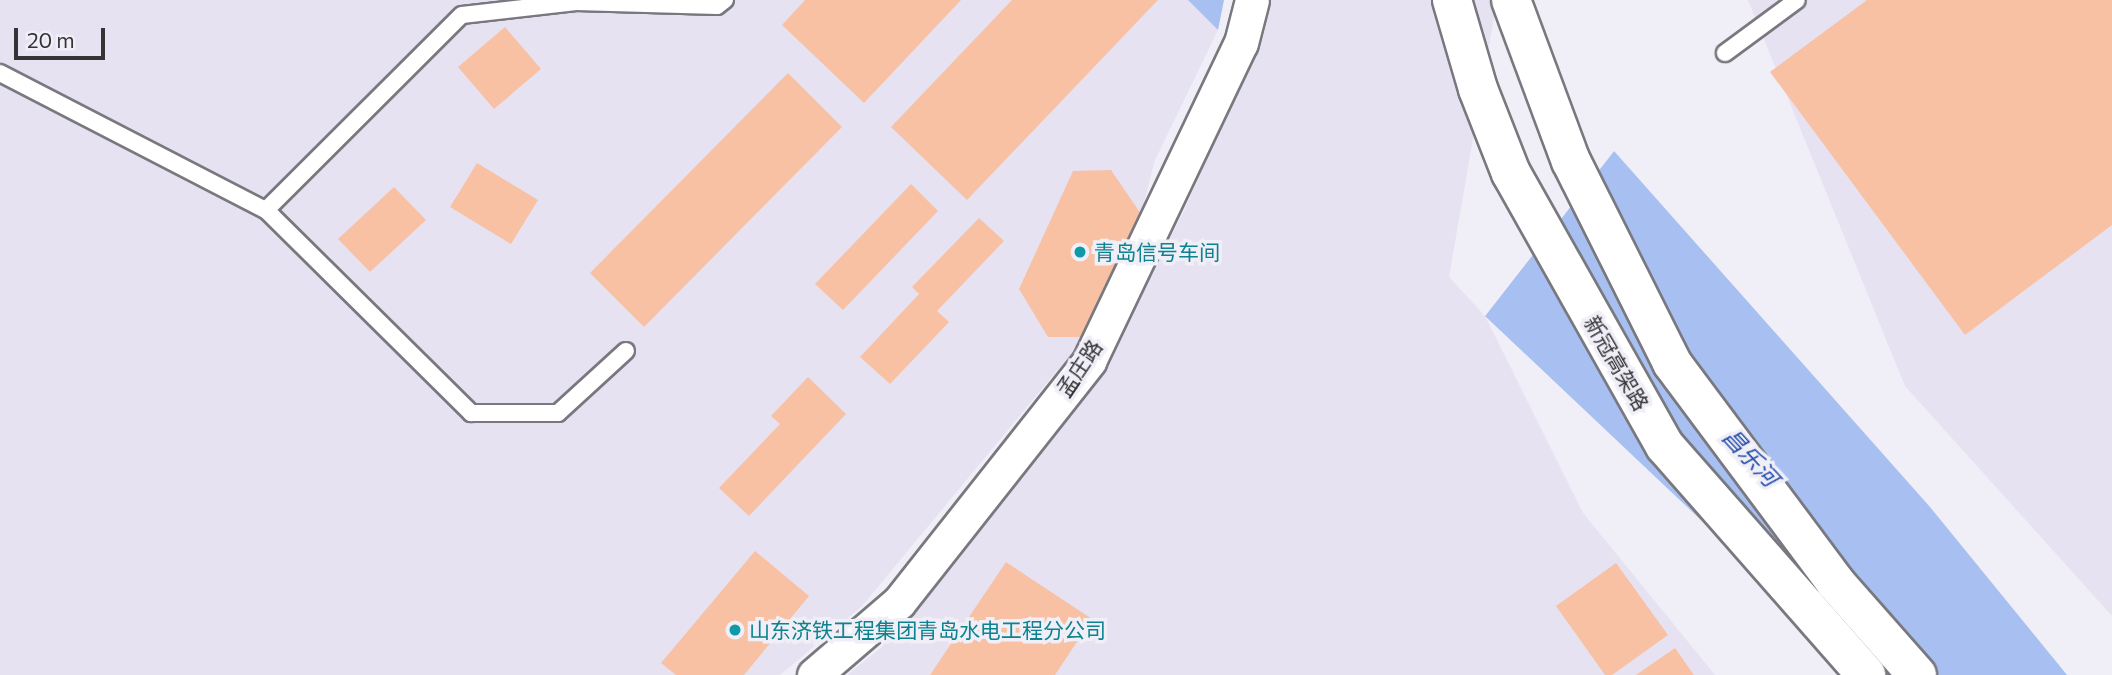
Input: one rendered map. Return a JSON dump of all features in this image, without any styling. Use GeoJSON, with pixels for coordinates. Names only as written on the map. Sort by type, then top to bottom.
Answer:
{"type":"FeatureCollection","features":[{"type":"Feature","properties":{"kind":"highway","name":"新冠高架路"},"geometry":{"type":"LineString","coordinates":[[1452,0],[1478,89],[1511,173],[1665,446],[1866,675]]}},
{"type":"Feature","properties":{"kind":"highway"},"geometry":{"type":"LineString","coordinates":[[1511,0],[1571,161],[1672,363],[1835,582],[1917,675]]}},
{"type":"Feature","properties":{"kind":"street","name":"孟庄路"},"geometry":{"type":"LineString","coordinates":[[814,675],[899,602],[1089,360],[1241,43],[1252,0]]}},
{"type":"Feature","properties":{"kind":"lane"},"geometry":{"type":"LineString","coordinates":[[265,210],[462,15],[576,2],[717,6],[725,0]]}},
{"type":"Feature","properties":{"kind":"lane"},"geometry":{"type":"LineString","coordinates":[[1725,53],[1797,0]]}},
{"type":"Feature","properties":{"kind":"lane"},"geometry":{"type":"LineString","coordinates":[[0,73],[265,210],[471,413],[558,414],[626,351]]}},
{"type":"Feature","properties":{"kind":"shaded area"},"geometry":{"type":"Polygon","coordinates":[[[0,0],[1188,0],[1218,30],[1155,160],[1141,214],[1085,337],[862,606],[780,675],[0,675],[0,0]]]}},
{"type":"Feature","properties":{"kind":"shaded area"},"geometry":{"type":"Polygon","coordinates":[[[1270,0],[1497,0],[1449,277],[1485,316],[1583,513],[1715,675],[847,675],[881,648],[993,514],[1102,370],[1184,211],[1253,54],[1270,0]]]}},
{"type":"Feature","properties":{"kind":"shaded area"},"geometry":{"type":"Polygon","coordinates":[[[1748,0],[2112,0],[2112,616],[1905,386],[1748,0]]]}},
{"type":"Feature","properties":{"kind":"water"},"geometry":{"type":"Polygon","coordinates":[[[1188,0],[1224,0],[1218,30],[1188,0]]]}},
{"type":"Feature","properties":{"kind":"water","name":"昌乐河"},"geometry":{"type":"Polygon","coordinates":[[[1614,151],[1930,507],[2067,675],[1865,675],[1485,316],[1614,151]]]}},
{"type":"Feature","properties":{"kind":"pier"},"geometry":{"type":"Polygon","coordinates":[[[1612,149],[1614,151],[1485,316],[1482,313],[1612,149]]]}},
{"type":"Feature","properties":{"kind":"building"},"geometry":{"type":"Polygon","coordinates":[[[805,0],[961,0],[864,103],[782,25],[805,0]]]}},
{"type":"Feature","properties":{"kind":"building"},"geometry":{"type":"Polygon","coordinates":[[[1012,0],[1158,0],[967,200],[891,127],[1012,0]]]}},
{"type":"Feature","properties":{"kind":"building"},"geometry":{"type":"Polygon","coordinates":[[[1867,0],[2112,0],[2112,225],[1965,335],[1770,72],[1867,0]]]}},
{"type":"Feature","properties":{"kind":"building"},"geometry":{"type":"Polygon","coordinates":[[[505,27],[541,69],[494,109],[458,67],[505,27]]]}},
{"type":"Feature","properties":{"kind":"building"},"geometry":{"type":"Polygon","coordinates":[[[788,73],[842,127],[644,327],[590,273],[788,73]]]}},
{"type":"Feature","properties":{"kind":"building"},"geometry":{"type":"Polygon","coordinates":[[[477,163],[538,200],[511,244],[450,207],[477,163]]]}},
{"type":"Feature","properties":{"kind":"building","name":"青岛信号车间"},"geometry":{"type":"Polygon","coordinates":[[[1111,170],[1141,214],[1085,337],[1048,337],[1019,289],[1073,171],[1111,170]]]}},
{"type":"Feature","properties":{"kind":"building"},"geometry":{"type":"Polygon","coordinates":[[[911,184],[938,211],[843,310],[815,284],[911,184]]]}},
{"type":"Feature","properties":{"kind":"building"},"geometry":{"type":"Polygon","coordinates":[[[394,187],[426,220],[370,272],[338,239],[394,187]]]}},
{"type":"Feature","properties":{"kind":"building"},"geometry":{"type":"Polygon","coordinates":[[[979,218],[1004,241],[937,311],[949,322],[890,384],[860,357],[919,294],[912,287],[979,218]]]}},
{"type":"Feature","properties":{"kind":"building"},"geometry":{"type":"Polygon","coordinates":[[[808,377],[846,414],[749,516],[719,488],[780,424],[771,416],[808,377]]]}},
{"type":"Feature","properties":{"kind":"building","name":"山东济铁工程集团青岛水电工程分公司"},"geometry":{"type":"Polygon","coordinates":[[[755,551],[809,596],[744,675],[676,675],[661,663],[755,551]]]}},
{"type":"Feature","properties":{"kind":"building"},"geometry":{"type":"Polygon","coordinates":[[[1006,562],[1092,619],[1055,675],[930,675],[1006,562]]]}},
{"type":"Feature","properties":{"kind":"building"},"geometry":{"type":"Polygon","coordinates":[[[1616,563],[1668,635],[1612,675],[1605,675],[1556,606],[1616,563]]]}},
{"type":"Feature","properties":{"kind":"building"},"geometry":{"type":"Polygon","coordinates":[[[1675,648],[1694,675],[1636,675],[1675,648]]]}},
{"type":"Feature","properties":{"kind":"place","name":"青岛信号车间"},"geometry":{"type":"Point","coordinates":[1080,252]}},
{"type":"Feature","properties":{"kind":"place","name":"山东济铁工程集团青岛水电工程分公司"},"geometry":{"type":"Point","coordinates":[735,630]}}]}
